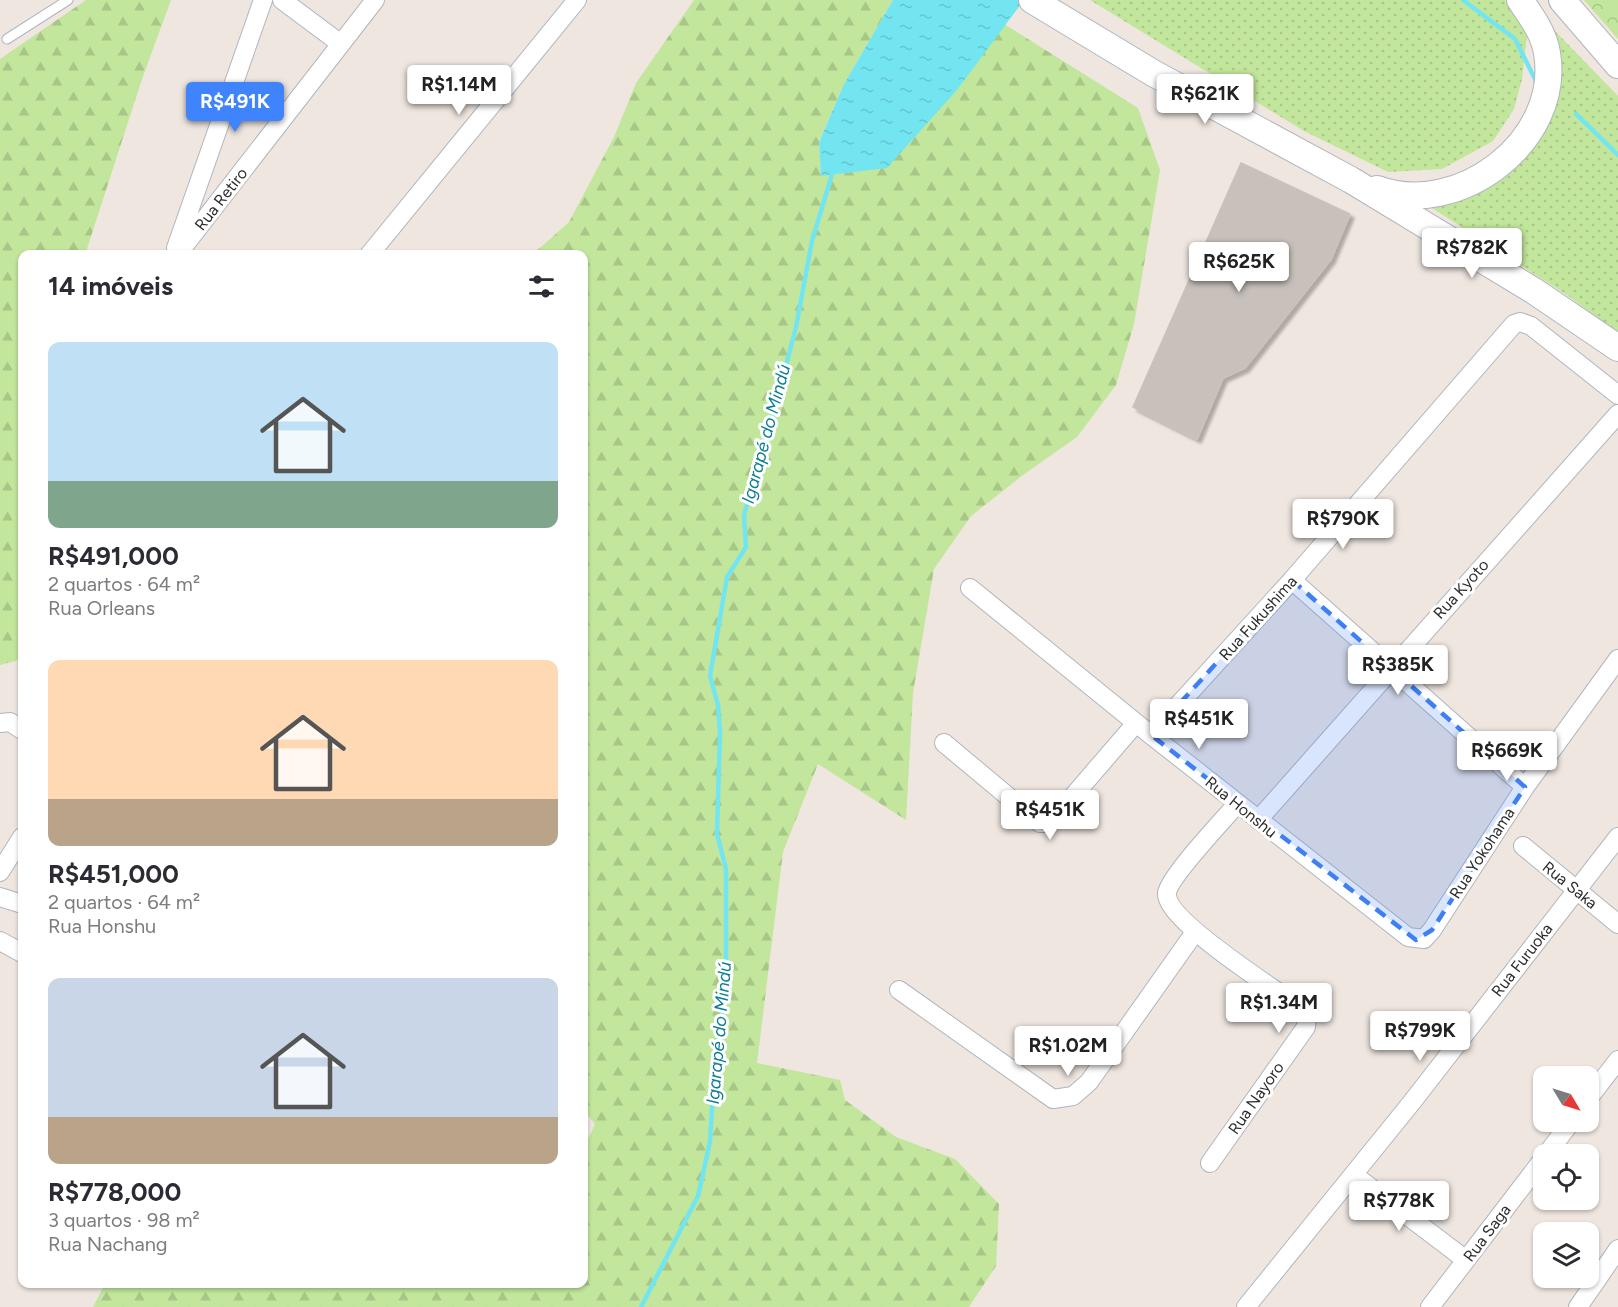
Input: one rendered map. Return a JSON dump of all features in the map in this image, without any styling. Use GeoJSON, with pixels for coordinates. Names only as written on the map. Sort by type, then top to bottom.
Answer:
{"type":"FeatureCollection","features":[{"type":"Feature","properties":{"kind":"main road"},"geometry":{"type":"LineString","coordinates":[[1032,0],[1080,31],[1351,180],[1534,291],[1618,348]]}},
{"type":"Feature","properties":{"kind":"main road"},"geometry":{"type":"LineString","coordinates":[[1351,180],[1387,193],[1424,195],[1461,187],[1494,169],[1518,147],[1540,111],[1549,71],[1547,51],[1540,32],[1520,0]]}},
{"type":"Feature","properties":{"kind":"main road"},"geometry":{"type":"LineString","coordinates":[[1562,0],[1618,65]]}},
{"type":"Feature","properties":{"kind":"street"},"geometry":{"type":"LineString","coordinates":[[177,250],[263,0]]}},
{"type":"Feature","properties":{"kind":"street"},"geometry":{"type":"LineString","coordinates":[[282,0],[341,44]]}},
{"type":"Feature","properties":{"kind":"street","name":"Rua Retiro"},"geometry":{"type":"LineString","coordinates":[[179,250],[375,0]]}},
{"type":"Feature","properties":{"kind":"street"},"geometry":{"type":"LineString","coordinates":[[373,250],[571,2]]}},
{"type":"Feature","properties":{"kind":"street","name":"Rua Fukushima"},"geometry":{"type":"LineString","coordinates":[[1151,735],[1293,580],[1515,324],[1520,322],[1532,326],[1618,395]]}},
{"type":"Feature","properties":{"kind":"street","name":"Rua Kyoto"},"geometry":{"type":"LineString","coordinates":[[1258,820],[1392,666],[1618,414]]}},
{"type":"Feature","properties":{"kind":"street"},"geometry":{"type":"LineString","coordinates":[[1293,580],[1525,787]]}},
{"type":"Feature","properties":{"kind":"street","name":"Rua Honshu"},"geometry":{"type":"LineString","coordinates":[[970,588],[1151,735],[1408,937],[1424,939],[1432,930]]}},
{"type":"Feature","properties":{"kind":"street","name":"Rua Yokohama"},"geometry":{"type":"LineString","coordinates":[[1432,930],[1525,787],[1618,659]]}},
{"type":"Feature","properties":{"kind":"street"},"geometry":{"type":"LineString","coordinates":[[0,723],[10,722],[18,727]]}},
{"type":"Feature","properties":{"kind":"street"},"geometry":{"type":"LineString","coordinates":[[944,743],[1040,823],[1050,823],[1136,723]]}},
{"type":"Feature","properties":{"kind":"street","name":"Rua Nayoro"},"geometry":{"type":"LineString","coordinates":[[1210,1163],[1306,1027],[1307,1016],[1300,1007],[1195,932],[1169,902],[1168,888],[1238,803]]}},
{"type":"Feature","properties":{"kind":"street","name":"Rua Furuoka"},"geometry":{"type":"LineString","coordinates":[[1246,1307],[1354,1175],[1618,837]]}},
{"type":"Feature","properties":{"kind":"street"},"geometry":{"type":"LineString","coordinates":[[0,872],[18,843]]}},
{"type":"Feature","properties":{"kind":"street","name":"Rua Saka"},"geometry":{"type":"LineString","coordinates":[[1523,846],[1618,924]]}},
{"type":"Feature","properties":{"kind":"street"},"geometry":{"type":"LineString","coordinates":[[0,897],[18,903]]}},
{"type":"Feature","properties":{"kind":"street"},"geometry":{"type":"LineString","coordinates":[[899,990],[1053,1099],[1074,1096],[1089,1082],[1195,932]]}},
{"type":"Feature","properties":{"kind":"street"},"geometry":{"type":"LineString","coordinates":[[0,940],[18,951]]}},
{"type":"Feature","properties":{"kind":"street"},"geometry":{"type":"LineString","coordinates":[[1599,1085],[1618,1060]]}},
{"type":"Feature","properties":{"kind":"street","name":"Rua Saga"},"geometry":{"type":"LineString","coordinates":[[1430,1307],[1533,1173]]}},
{"type":"Feature","properties":{"kind":"street"},"geometry":{"type":"LineString","coordinates":[[1354,1175],[1466,1260]]}},
{"type":"Feature","properties":{"kind":"street"},"geometry":{"type":"LineString","coordinates":[[1578,1307],[1618,1249]]}},
{"type":"Feature","properties":{"kind":"lane"},"geometry":{"type":"LineString","coordinates":[[7,39],[68,0]]}},
{"type":"Feature","properties":{"kind":"highlighted area"},"geometry":{"type":"Polygon","coordinates":[[[1292,580],[1525,787],[1432,930],[1416,940],[1151,735],[1292,580]]]}},
{"type":"Feature","properties":{"kind":"green space"},"geometry":{"type":"Polygon","coordinates":[[[86,0],[171,0],[142,79],[87,250],[18,250],[18,660],[0,665],[0,59],[86,0]]]}},
{"type":"Feature","properties":{"kind":"green space"},"geometry":{"type":"Polygon","coordinates":[[[694,0],[893,0],[844,84],[819,141],[821,176],[957,90],[1004,24],[1138,108],[1160,170],[1134,324],[1116,385],[1077,437],[1023,475],[971,516],[934,569],[913,693],[906,820],[818,764],[783,852],[757,1063],[840,1080],[845,1100],[896,1137],[955,1159],[999,1204],[996,1266],[969,1307],[93,1307],[103,1288],[588,1288],[588,1139],[595,1124],[588,1116],[588,250],[538,250],[569,222],[614,137],[636,83],[694,0]]]}},
{"type":"Feature","properties":{"kind":"green space"},"geometry":{"type":"Polygon","coordinates":[[[1090,0],[1505,0],[1527,35],[1522,79],[1514,109],[1493,141],[1442,169],[1388,172],[1304,131],[1090,0]]]}},
{"type":"Feature","properties":{"kind":"green space"},"geometry":{"type":"Polygon","coordinates":[[[1584,0],[1618,0],[1618,39],[1584,0]]]}},
{"type":"Feature","properties":{"kind":"green space"},"geometry":{"type":"Polygon","coordinates":[[[1553,29],[1618,96],[1618,333],[1567,295],[1432,208],[1464,200],[1494,185],[1530,151],[1556,44],[1553,29]]]}},
{"type":"Feature","properties":{"kind":"water"},"geometry":{"type":"Polygon","coordinates":[[[893,0],[1024,0],[957,90],[887,168],[821,176],[819,142],[844,84],[893,0]]]}},
{"type":"Feature","properties":{"kind":"building"},"geometry":{"type":"Polygon","coordinates":[[[1241,163],[1350,214],[1331,259],[1245,368],[1223,378],[1197,439],[1133,407],[1241,163]]]}},
{"type":"Feature","properties":{"kind":"waterway"},"geometry":{"type":"LineString","coordinates":[[1463,0],[1515,39],[1536,81]]}},
{"type":"Feature","properties":{"kind":"waterway"},"geometry":{"type":"LineString","coordinates":[[1576,114],[1618,155]]}},
{"type":"Feature","properties":{"kind":"waterway","name":"Igarapé do Mindú"},"geometry":{"type":"LineString","coordinates":[[641,1307],[698,1196],[710,1142],[715,1058],[726,990],[726,869],[717,834],[720,733],[718,705],[710,676],[727,577],[746,547],[744,515],[796,327],[812,241],[833,171]]}}]}
